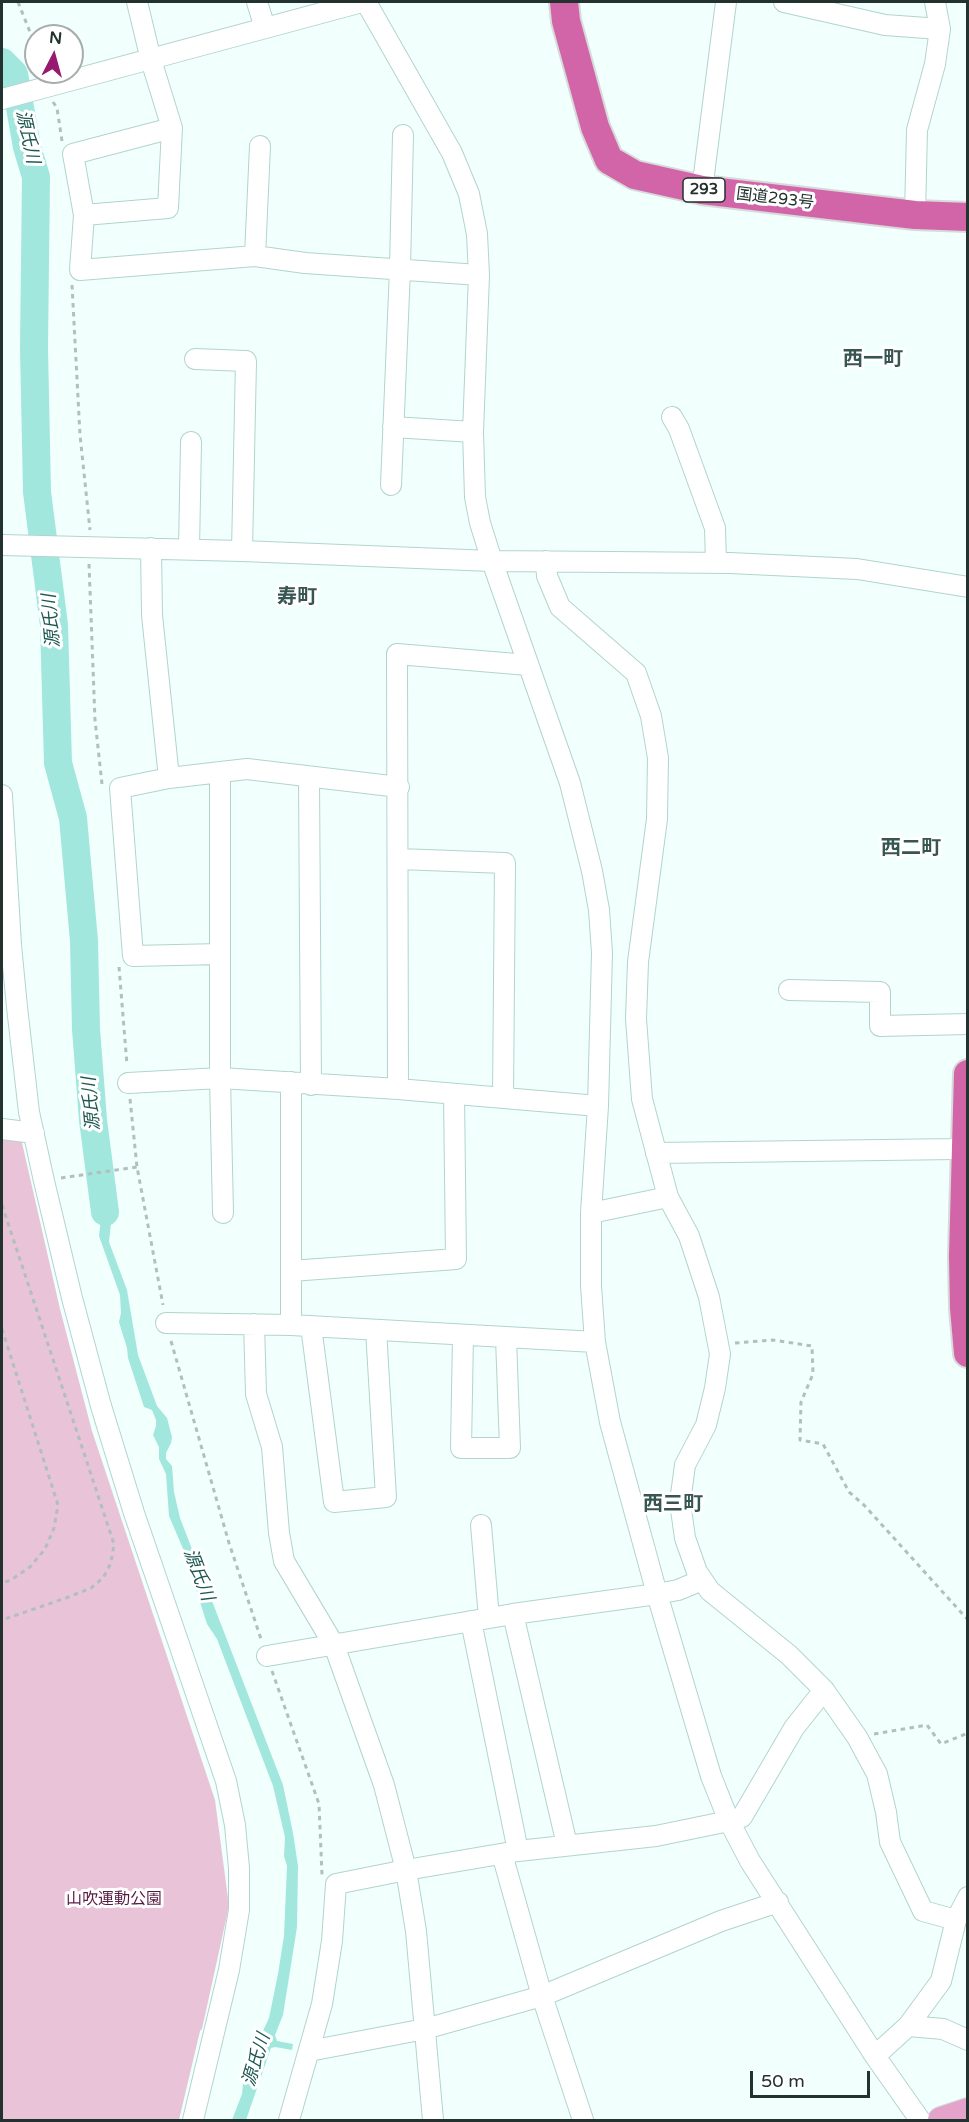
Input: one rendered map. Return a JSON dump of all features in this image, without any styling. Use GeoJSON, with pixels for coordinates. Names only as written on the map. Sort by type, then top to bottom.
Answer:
{"type":"FeatureCollection","features":[{"type":"Feature","properties":{"kind":"highway","name":"国道293号"},"geometry":{"type":"LineString","coordinates":[[564,2],[566,21],[595,127],[609,160],[635,175],[702,190],[915,215],[968,217]]}},
{"type":"Feature","properties":{"kind":"highway"},"geometry":{"type":"LineString","coordinates":[[968,1074],[963,1297],[968,1353]]}},
{"type":"Feature","properties":{"kind":"main road"},"geometry":{"type":"LineString","coordinates":[[941,2121],[968,2111]]}},
{"type":"Feature","properties":{"kind":"street"},"geometry":{"type":"LineString","coordinates":[[84,215],[168,208],[172,128],[136,2]]}},
{"type":"Feature","properties":{"kind":"street"},"geometry":{"type":"LineString","coordinates":[[256,2],[265,28]]}},
{"type":"Feature","properties":{"kind":"street"},"geometry":{"type":"LineString","coordinates":[[2,99],[364,2],[452,153],[469,194],[477,234],[479,275],[473,432],[475,497],[480,523],[570,783],[592,871],[599,910],[602,953],[598,1106],[591,1213],[591,1286],[595,1342],[610,1422],[657,1594],[711,1776],[729,1821],[750,1861],[875,2056],[920,2121]]}},
{"type":"Feature","properties":{"kind":"street"},"geometry":{"type":"LineString","coordinates":[[702,190],[726,2]]}},
{"type":"Feature","properties":{"kind":"street"},"geometry":{"type":"LineString","coordinates":[[784,2],[885,25],[940,29]]}},
{"type":"Feature","properties":{"kind":"street"},"geometry":{"type":"LineString","coordinates":[[915,215],[917,130],[934,64],[940,29],[935,2]]}},
{"type":"Feature","properties":{"kind":"street"},"geometry":{"type":"LineString","coordinates":[[172,128],[73,154],[84,215],[80,270],[255,256],[305,263],[479,275]]}},
{"type":"Feature","properties":{"kind":"street"},"geometry":{"type":"LineString","coordinates":[[391,485],[403,135]]}},
{"type":"Feature","properties":{"kind":"street"},"geometry":{"type":"LineString","coordinates":[[255,256],[260,146]]}},
{"type":"Feature","properties":{"kind":"street"},"geometry":{"type":"LineString","coordinates":[[195,359],[246,361],[242,550]]}},
{"type":"Feature","properties":{"kind":"street"},"geometry":{"type":"LineString","coordinates":[[672,417],[679,429],[716,528],[716,563]]}},
{"type":"Feature","properties":{"kind":"street"},"geometry":{"type":"LineString","coordinates":[[393,427],[473,432]]}},
{"type":"Feature","properties":{"kind":"street"},"geometry":{"type":"LineString","coordinates":[[189,549],[191,442]]}},
{"type":"Feature","properties":{"kind":"street"},"geometry":{"type":"LineString","coordinates":[[2,545],[242,550],[492,561],[716,563],[857,569],[968,587]]}},
{"type":"Feature","properties":{"kind":"street"},"geometry":{"type":"LineString","coordinates":[[151,548],[152,615],[169,778]]}},
{"type":"Feature","properties":{"kind":"street"},"geometry":{"type":"LineString","coordinates":[[546,561],[547,576],[560,607],[636,673],[651,716],[658,758],[657,819],[638,962],[636,1019],[642,1099],[668,1197],[692,1246],[710,1297],[720,1354],[706,1425],[685,1465],[680,1502],[685,1538],[697,1572],[710,1591],[789,1655],[824,1690],[857,1737],[878,1773],[890,1842],[923,1911],[956,1920]]}},
{"type":"Feature","properties":{"kind":"street"},"geometry":{"type":"LineString","coordinates":[[398,1089],[397,654],[528,665]]}},
{"type":"Feature","properties":{"kind":"street"},"geometry":{"type":"LineString","coordinates":[[220,954],[133,956],[120,788],[169,778],[247,769],[399,787]]}},
{"type":"Feature","properties":{"kind":"street"},"geometry":{"type":"LineString","coordinates":[[220,772],[220,1078],[223,1213]]}},
{"type":"Feature","properties":{"kind":"street"},"geometry":{"type":"LineString","coordinates":[[309,777],[311,1085]]}},
{"type":"Feature","properties":{"kind":"street"},"geometry":{"type":"LineString","coordinates":[[2,795],[6,948],[29,1112],[72,1298],[101,1406],[134,1512],[226,1781],[235,1825],[239,1868],[239,1910],[229,1970],[194,2121]]}},
{"type":"Feature","properties":{"kind":"street"},"geometry":{"type":"LineString","coordinates":[[399,859],[505,863],[503,1098]]}},
{"type":"Feature","properties":{"kind":"street"},"geometry":{"type":"LineString","coordinates":[[789,990],[880,992],[880,1026],[968,1024]]}},
{"type":"Feature","properties":{"kind":"street"},"geometry":{"type":"LineString","coordinates":[[128,1083],[220,1078],[398,1089],[598,1106]]}},
{"type":"Feature","properties":{"kind":"street"},"geometry":{"type":"LineString","coordinates":[[291,1082],[291,1325]]}},
{"type":"Feature","properties":{"kind":"street"},"geometry":{"type":"LineString","coordinates":[[291,1271],[456,1259],[454,1094]]}},
{"type":"Feature","properties":{"kind":"street"},"geometry":{"type":"LineString","coordinates":[[2,1129],[34,1132]]}},
{"type":"Feature","properties":{"kind":"street"},"geometry":{"type":"LineString","coordinates":[[656,1153],[966,1148]]}},
{"type":"Feature","properties":{"kind":"street"},"geometry":{"type":"LineString","coordinates":[[591,1213],[668,1197]]}},
{"type":"Feature","properties":{"kind":"street"},"geometry":{"type":"LineString","coordinates":[[166,1323],[291,1325],[595,1342]]}},
{"type":"Feature","properties":{"kind":"street"},"geometry":{"type":"LineString","coordinates":[[254,1324],[256,1394],[272,1447],[279,1533],[284,1561],[334,1645],[384,1785],[406,1870],[416,1931],[433,2121]]}},
{"type":"Feature","properties":{"kind":"street"},"geometry":{"type":"LineString","coordinates":[[311,1326],[334,1502],[386,1497],[376,1330]]}},
{"type":"Feature","properties":{"kind":"street"},"geometry":{"type":"LineString","coordinates":[[463,1335],[461,1448],[510,1449],[506,1338]]}},
{"type":"Feature","properties":{"kind":"street"},"geometry":{"type":"LineString","coordinates":[[481,1525],[480,1619],[510,1852],[542,1996],[583,2121]]}},
{"type":"Feature","properties":{"kind":"street"},"geometry":{"type":"LineString","coordinates":[[267,1656],[480,1619],[657,1594],[678,1590],[702,1580]]}},
{"type":"Feature","properties":{"kind":"street"},"geometry":{"type":"LineString","coordinates":[[513,1614],[567,1845]]}},
{"type":"Feature","properties":{"kind":"street"},"geometry":{"type":"LineString","coordinates":[[289,2121],[322,2004],[328,1970],[336,1884],[510,1852],[656,1836],[742,1817],[794,1728],[824,1690]]}},
{"type":"Feature","properties":{"kind":"street"},"geometry":{"type":"LineString","coordinates":[[875,2056],[908,2026],[941,1981],[956,1920],[968,1897]]}},
{"type":"Feature","properties":{"kind":"street"},"geometry":{"type":"LineString","coordinates":[[309,2052],[425,2029],[542,1996],[721,1921],[778,1902]]}},
{"type":"Feature","properties":{"kind":"street"},"geometry":{"type":"LineString","coordinates":[[908,2026],[943,2029],[968,2040]]}},
{"type":"Feature","properties":{"kind":"path"},"geometry":{"type":"LineString","coordinates":[[18,2],[27,24]]}},
{"type":"Feature","properties":{"kind":"path"},"geometry":{"type":"LineString","coordinates":[[43,87],[57,108],[63,150]]}},
{"type":"Feature","properties":{"kind":"path"},"geometry":{"type":"LineString","coordinates":[[71,274],[80,435],[90,523],[81,546],[103,791]]}},
{"type":"Feature","properties":{"kind":"path"},"geometry":{"type":"LineString","coordinates":[[119,966],[137,1167],[166,1323],[229,1543],[319,1804],[323,1883]]}},
{"type":"Feature","properties":{"kind":"path"},"geometry":{"type":"LineString","coordinates":[[74,1175],[137,1167]]}},
{"type":"Feature","properties":{"kind":"path"},"geometry":{"type":"LineString","coordinates":[[2,1205],[114,1544],[111,1563],[103,1578],[90,1588],[2,1620]]}},
{"type":"Feature","properties":{"kind":"path"},"geometry":{"type":"LineString","coordinates":[[2,1329],[58,1505],[54,1528],[45,1549],[30,1567],[12,1580],[2,1583]]}},
{"type":"Feature","properties":{"kind":"path"},"geometry":{"type":"LineString","coordinates":[[718,1344],[773,1340],[812,1346],[813,1374],[801,1402],[800,1440],[823,1444],[849,1492],[864,1505],[968,1620]]}},
{"type":"Feature","properties":{"kind":"path"},"geometry":{"type":"LineString","coordinates":[[857,1737],[927,1725],[941,1744],[968,1733]]}},
{"type":"Feature","properties":{"kind":"green space","name":"山吹運動公園"},"geometry":{"type":"Polygon","coordinates":[[[2,1133],[20,1134],[60,1309],[92,1431],[215,1800],[229,1906],[179,2120],[2,2120],[2,1133]]]}},
{"type":"Feature","properties":{"kind":"water"},"geometry":{"type":"Polygon","coordinates":[[[106,1174],[105,1190],[113,1203],[109,1242],[127,1290],[138,1355],[157,1406],[167,1418],[172,1437],[166,1459],[172,1466],[174,1492],[180,1518],[283,1785],[298,1866],[297,1927],[283,2015],[275,2035],[277,2041],[293,2044],[292,2050],[271,2048],[246,2120],[232,2120],[242,2094],[243,2084],[249,2075],[256,2046],[269,2018],[278,1974],[284,1936],[287,1866],[284,1856],[285,1837],[273,1786],[217,1639],[207,1624],[184,1551],[169,1516],[166,1474],[159,1459],[159,1447],[153,1435],[156,1420],[152,1410],[144,1407],[128,1358],[119,1322],[120,1295],[99,1236],[103,1200],[93,1175],[106,1174]]]}},
{"type":"Feature","properties":{"kind":"waterway","name":"源氏川"},"geometry":{"type":"LineString","coordinates":[[2,62],[14,74],[27,147],[36,177],[34,348],[37,492],[54,625],[58,763],[73,818],[84,941],[86,1029],[93,1120],[105,1212]]}},
{"type":"Feature","properties":{"kind":"district","name":"西一町"},"geometry":{"type":"Point","coordinates":[873,360]}},
{"type":"Feature","properties":{"kind":"district","name":"寿町"},"geometry":{"type":"Point","coordinates":[297,598]}},
{"type":"Feature","properties":{"kind":"district","name":"西二町"},"geometry":{"type":"Point","coordinates":[911,849]}},
{"type":"Feature","properties":{"kind":"district","name":"西三町"},"geometry":{"type":"Point","coordinates":[673,1505]}}]}
